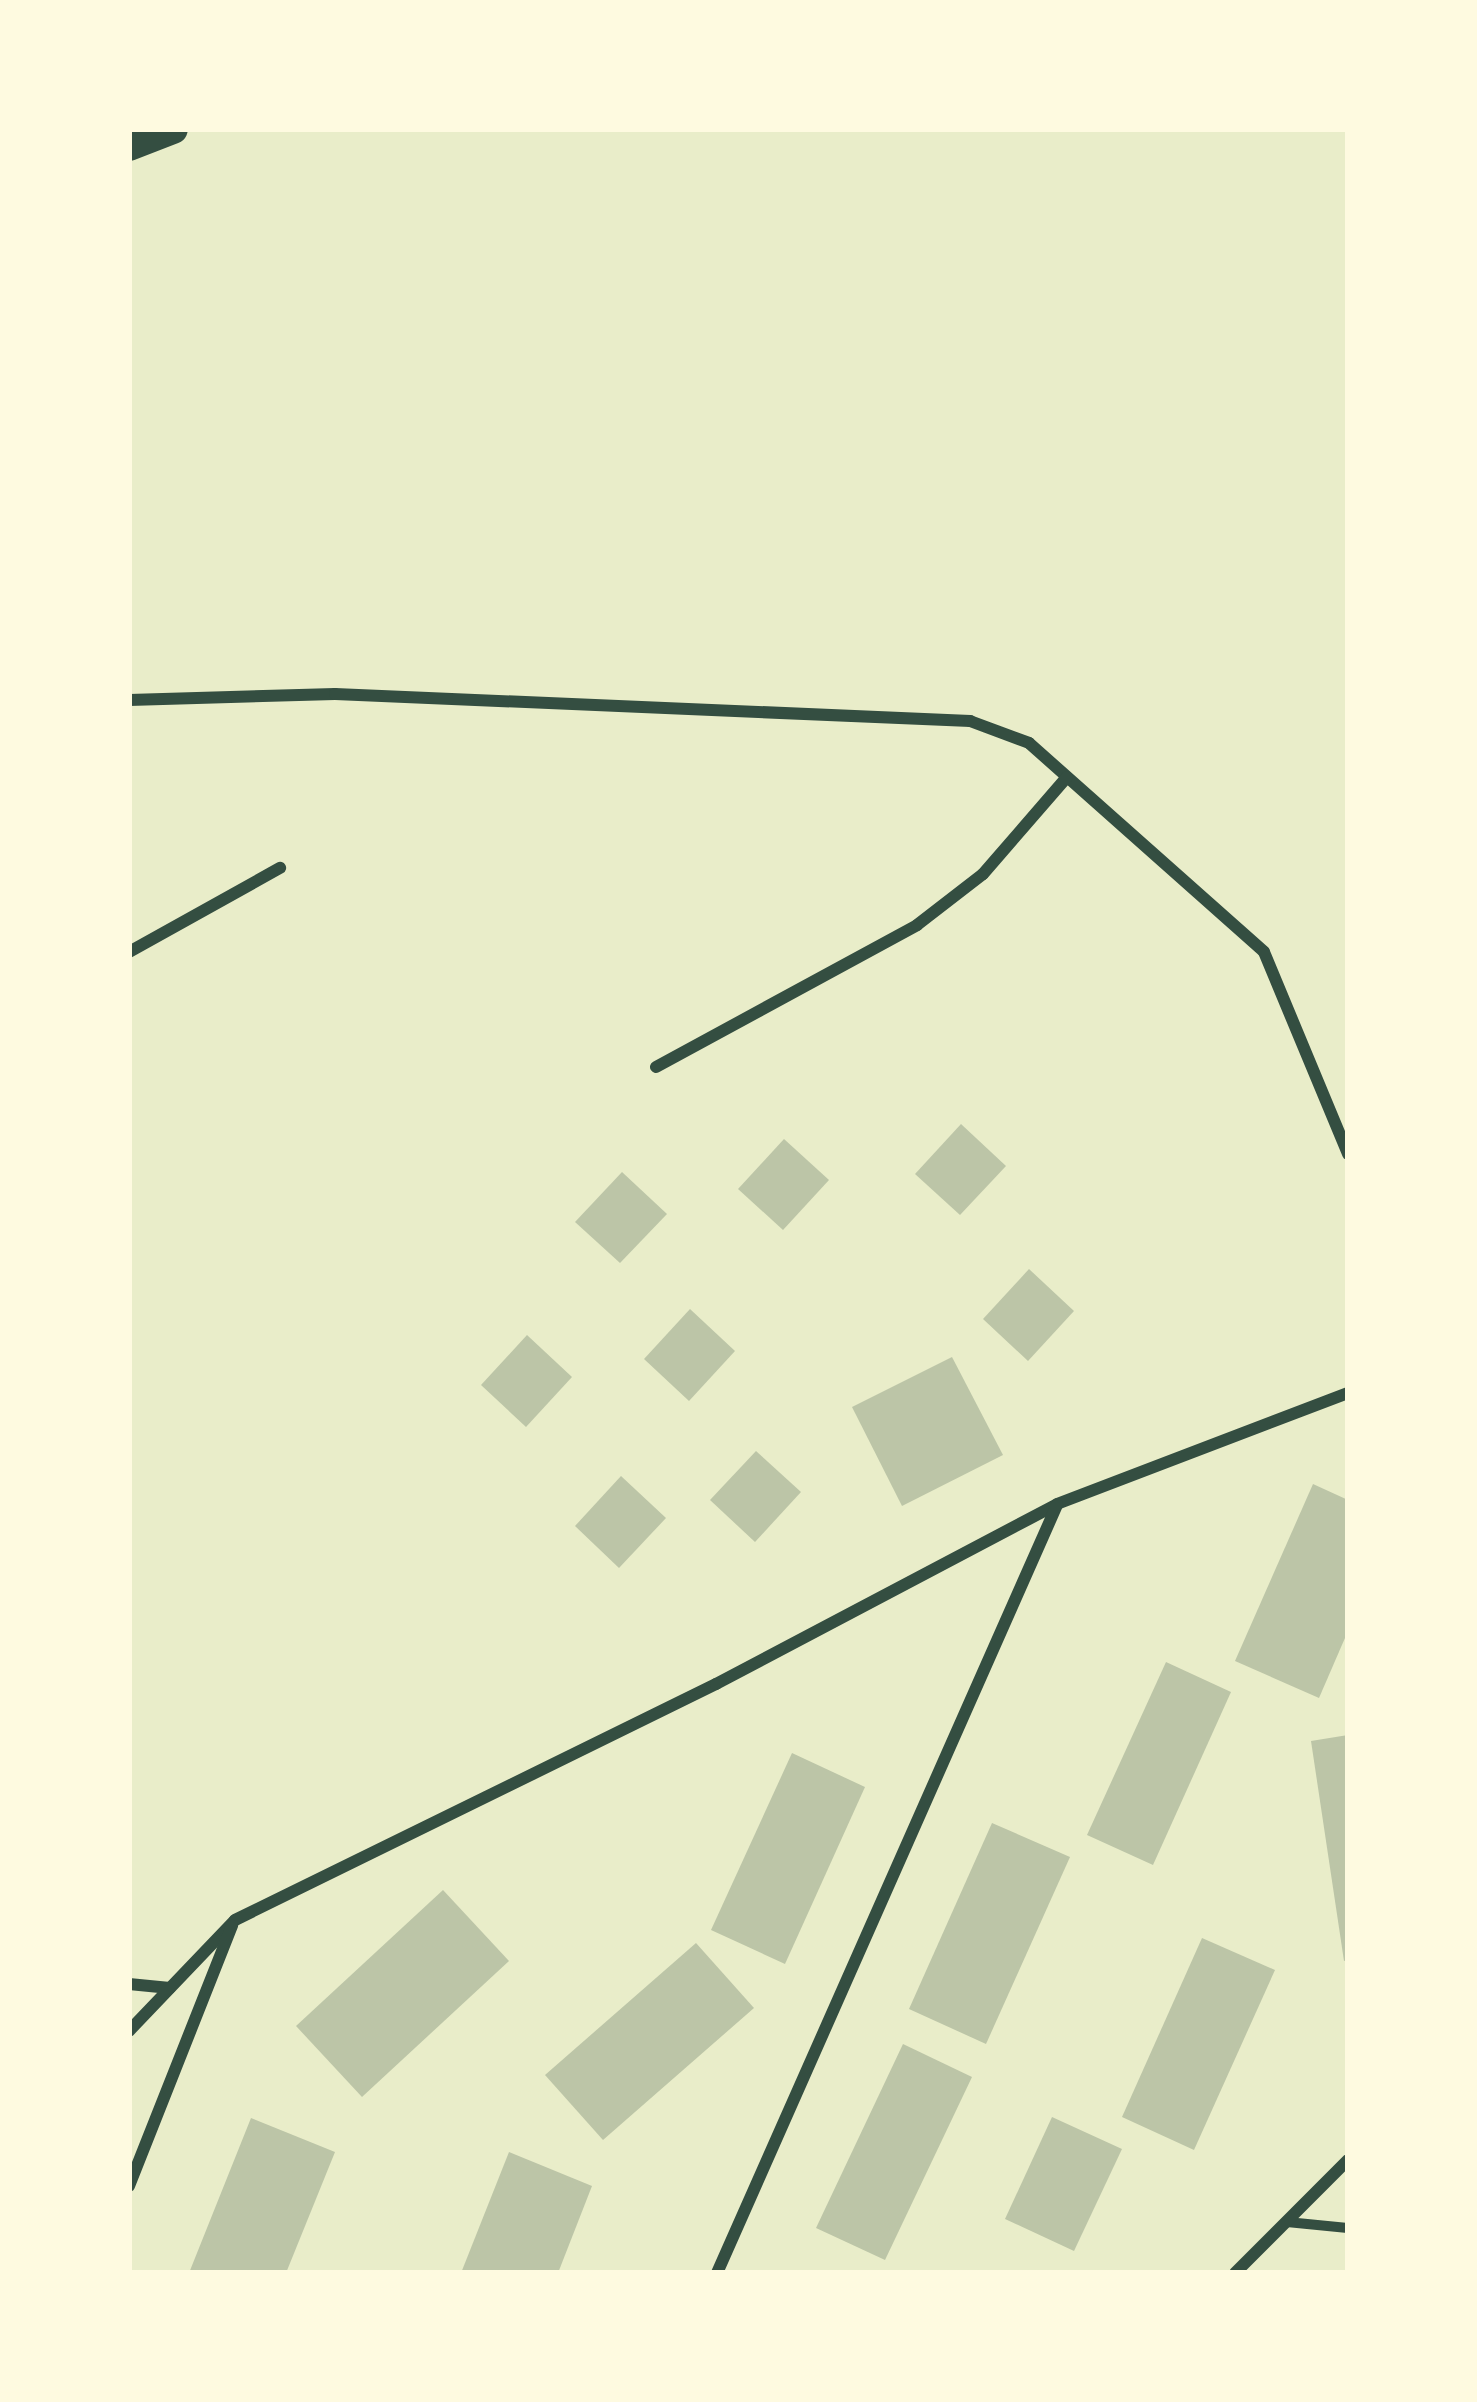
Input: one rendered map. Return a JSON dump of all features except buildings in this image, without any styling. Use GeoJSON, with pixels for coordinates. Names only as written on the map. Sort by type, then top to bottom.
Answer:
{"type":"FeatureCollection","features":[{"type":"Feature","properties":{"kind":"main road"},"geometry":{"type":"LineString","coordinates":[[129,146],[173,129]]}},
{"type":"Feature","properties":{"kind":"street"},"geometry":{"type":"LineString","coordinates":[[129,700],[334,694],[970,721],[1029,743],[1264,952],[1348,1154]]}},
{"type":"Feature","properties":{"kind":"street"},"geometry":{"type":"LineString","coordinates":[[656,1067],[917,925],[983,874],[1067,777]]}},
{"type":"Feature","properties":{"kind":"street"},"geometry":{"type":"LineString","coordinates":[[129,952],[280,868]]}},
{"type":"Feature","properties":{"kind":"street"},"geometry":{"type":"LineString","coordinates":[[129,2031],[235,1920],[716,1684],[1057,1504],[1348,1393]]}},
{"type":"Feature","properties":{"kind":"street"},"geometry":{"type":"LineString","coordinates":[[717,2273],[1057,1504]]}},
{"type":"Feature","properties":{"kind":"street"},"geometry":{"type":"LineString","coordinates":[[129,2186],[235,1920]]}},
{"type":"Feature","properties":{"kind":"street"},"geometry":{"type":"LineString","coordinates":[[129,1984],[170,1988]]}},
{"type":"Feature","properties":{"kind":"street"},"geometry":{"type":"LineString","coordinates":[[1235,2273],[1348,2160]]}},
{"type":"Feature","properties":{"kind":"street"},"geometry":{"type":"LineString","coordinates":[[1286,2222],[1348,2228]]}}]}
